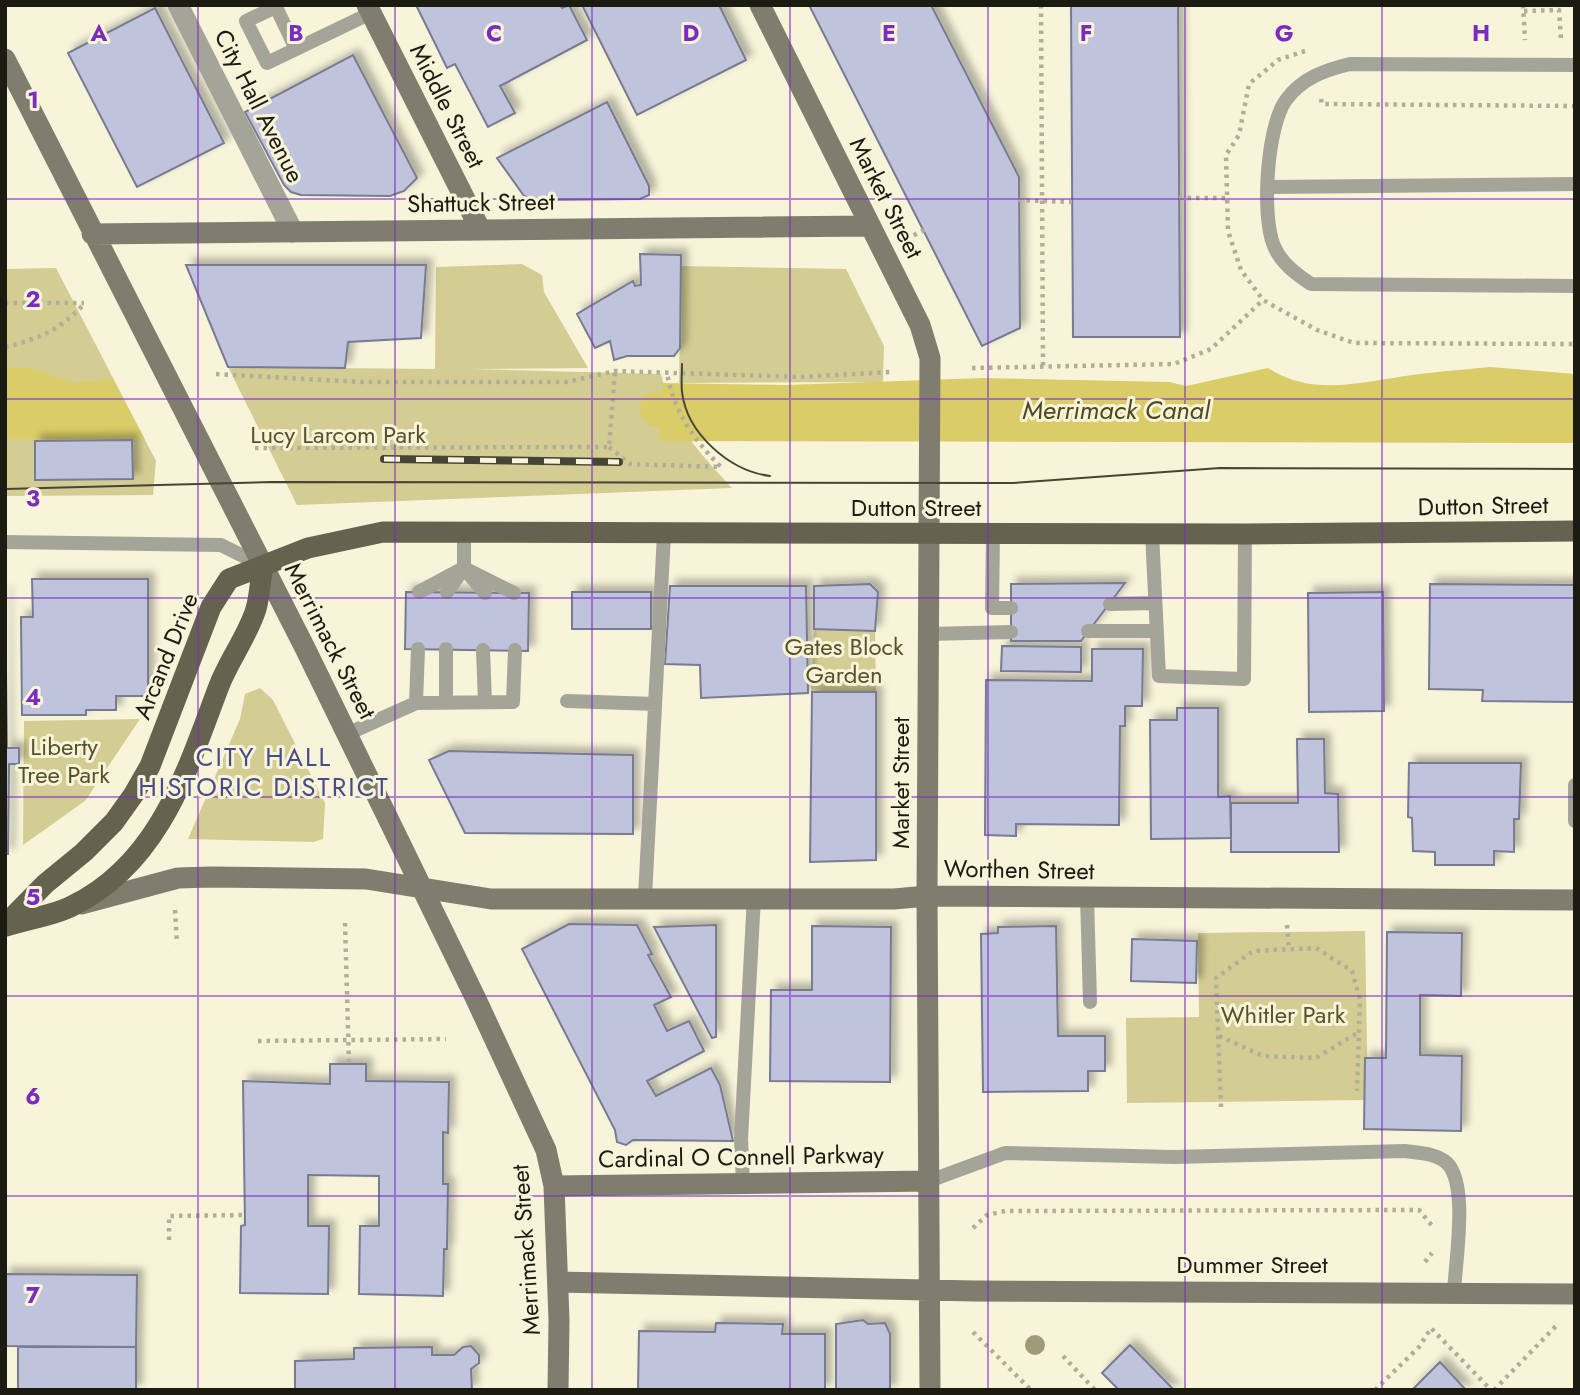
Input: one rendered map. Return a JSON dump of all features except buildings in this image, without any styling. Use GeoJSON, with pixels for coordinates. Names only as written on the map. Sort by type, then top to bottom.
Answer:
{"type":"FeatureCollection","features":[{"type":"Feature","properties":{"kind":"main road","name":"Dutton Street"},"geometry":{"type":"LineString","coordinates":[[262,566],[308,548],[383,532],[1245,534],[1575,531]]}},
{"type":"Feature","properties":{"kind":"main road","name":"Arcand Drive"},"geometry":{"type":"LineString","coordinates":[[262,566],[256,609],[225,672],[177,795],[162,823],[141,851],[111,881],[71,907],[5,925],[45,884],[91,844],[134,794],[150,766],[211,607],[229,579],[262,566]]}},
{"type":"Feature","properties":{"kind":"street","name":"City Hall Avenue"},"geometry":{"type":"LineString","coordinates":[[178,5],[293,232]]}},
{"type":"Feature","properties":{"kind":"street","name":"Market Street"},"geometry":{"type":"LineString","coordinates":[[760,5],[924,336],[930,376],[927,895],[930,1390]]}},
{"type":"Feature","properties":{"kind":"street","name":"Middle Street"},"geometry":{"type":"LineString","coordinates":[[369,9],[480,229]]}},
{"type":"Feature","properties":{"kind":"street","name":"Merrimack Street"},"geometry":{"type":"LineString","coordinates":[[5,59],[92,234],[131,303],[211,468],[347,734],[546,1150],[554,1186],[558,1282],[558,1390]]}},
{"type":"Feature","properties":{"kind":"street","name":"Shattuck Street"},"geometry":{"type":"LineString","coordinates":[[92,234],[870,226]]}},
{"type":"Feature","properties":{"kind":"street","name":"Arcand Drive"},"geometry":{"type":"LineString","coordinates":[[71,907],[178,878],[366,879],[421,887]]}},
{"type":"Feature","properties":{"kind":"street","name":"Worthen Street"},"geometry":{"type":"LineString","coordinates":[[421,887],[491,899],[894,899],[927,895],[1575,900]]}},
{"type":"Feature","properties":{"kind":"street","name":"Cardinal O Connell Parkway"},"geometry":{"type":"LineString","coordinates":[[554,1186],[929,1181]]}},
{"type":"Feature","properties":{"kind":"street"},"geometry":{"type":"LineString","coordinates":[[558,1282],[930,1290]]}},
{"type":"Feature","properties":{"kind":"street","name":"Dummer Street"},"geometry":{"type":"LineString","coordinates":[[930,1290],[1575,1294]]}},
{"type":"Feature","properties":{"kind":"lane"},"geometry":{"type":"LineString","coordinates":[[296,49],[369,9]]}},
{"type":"Feature","properties":{"kind":"lane"},"geometry":{"type":"LineString","coordinates":[[1575,65],[1350,64],[1319,71],[1287,97],[1277,115],[1267,223],[1275,248],[1290,269],[1311,284],[1575,286]]}},
{"type":"Feature","properties":{"kind":"lane"},"geometry":{"type":"LineString","coordinates":[[1269,187],[1575,184]]}},
{"type":"Feature","properties":{"kind":"lane"},"geometry":{"type":"LineString","coordinates":[[447,592],[464,568],[464,533]]}},
{"type":"Feature","properties":{"kind":"lane"},"geometry":{"type":"LineString","coordinates":[[1152,533],[1159,676],[1244,679],[1245,534]]}},
{"type":"Feature","properties":{"kind":"lane"},"geometry":{"type":"LineString","coordinates":[[645,897],[664,534]]}},
{"type":"Feature","properties":{"kind":"lane"},"geometry":{"type":"LineString","coordinates":[[992,632],[993,534]]}},
{"type":"Feature","properties":{"kind":"lane"},"geometry":{"type":"LineString","coordinates":[[5,542],[221,545],[262,566]]}},
{"type":"Feature","properties":{"kind":"lane"},"geometry":{"type":"LineString","coordinates":[[419,592],[464,568]]}},
{"type":"Feature","properties":{"kind":"lane"},"geometry":{"type":"LineString","coordinates":[[464,568],[485,593]]}},
{"type":"Feature","properties":{"kind":"lane"},"geometry":{"type":"LineString","coordinates":[[464,568],[514,593]]}},
{"type":"Feature","properties":{"kind":"lane"},"geometry":{"type":"LineString","coordinates":[[1110,604],[1155,603]]}},
{"type":"Feature","properties":{"kind":"lane"},"geometry":{"type":"LineString","coordinates":[[992,608],[1011,608]]}},
{"type":"Feature","properties":{"kind":"lane"},"geometry":{"type":"LineString","coordinates":[[1088,631],[1156,631]]}},
{"type":"Feature","properties":{"kind":"lane"},"geometry":{"type":"LineString","coordinates":[[928,634],[1011,632]]}},
{"type":"Feature","properties":{"kind":"lane"},"geometry":{"type":"LineString","coordinates":[[415,703],[418,649]]}},
{"type":"Feature","properties":{"kind":"lane"},"geometry":{"type":"LineString","coordinates":[[446,649],[446,702]]}},
{"type":"Feature","properties":{"kind":"lane"},"geometry":{"type":"LineString","coordinates":[[483,650],[485,702]]}},
{"type":"Feature","properties":{"kind":"lane"},"geometry":{"type":"LineString","coordinates":[[347,734],[415,703],[513,702],[515,650]]}},
{"type":"Feature","properties":{"kind":"lane"},"geometry":{"type":"LineString","coordinates":[[567,701],[654,704]]}},
{"type":"Feature","properties":{"kind":"lane"},"geometry":{"type":"LineString","coordinates":[[1575,785],[1575,821]]}},
{"type":"Feature","properties":{"kind":"lane"},"geometry":{"type":"LineString","coordinates":[[743,1184],[741,1139],[754,897]]}},
{"type":"Feature","properties":{"kind":"lane"},"geometry":{"type":"LineString","coordinates":[[1087,897],[1090,1002]]}},
{"type":"Feature","properties":{"kind":"lane"},"geometry":{"type":"LineString","coordinates":[[929,1181],[1005,1153],[1174,1157],[1405,1152],[1434,1155],[1447,1164],[1459,1196],[1454,1293]]}},
{"type":"Feature","properties":{"kind":"path"},"geometry":{"type":"LineString","coordinates":[[1041,5],[1043,366]]}},
{"type":"Feature","properties":{"kind":"path"},"geometry":{"type":"LineString","coordinates":[[1525,40],[1524,8],[1559,10],[1561,39]]}},
{"type":"Feature","properties":{"kind":"path"},"geometry":{"type":"LineString","coordinates":[[1549,40],[1575,39]]}},
{"type":"Feature","properties":{"kind":"path"},"geometry":{"type":"LineString","coordinates":[[1513,40],[1537,40]]}},
{"type":"Feature","properties":{"kind":"path"},"geometry":{"type":"LineString","coordinates":[[1575,106],[1322,104],[1317,47],[1278,60],[1249,84],[1238,135],[1227,155],[1226,198],[1228,231],[1241,270],[1263,300],[1317,330],[1354,343],[1575,344]]}},
{"type":"Feature","properties":{"kind":"path"},"geometry":{"type":"LineString","coordinates":[[1179,198],[1226,198]]}},
{"type":"Feature","properties":{"kind":"path"},"geometry":{"type":"LineString","coordinates":[[1018,200],[1072,202]]}},
{"type":"Feature","properties":{"kind":"path"},"geometry":{"type":"LineString","coordinates":[[911,236],[924,230]]}},
{"type":"Feature","properties":{"kind":"path"},"geometry":{"type":"LineString","coordinates":[[972,368],[1174,364],[1211,349],[1263,300]]}},
{"type":"Feature","properties":{"kind":"path"},"geometry":{"type":"LineString","coordinates":[[5,303],[85,303],[65,325],[24,343],[5,346]]}},
{"type":"Feature","properties":{"kind":"path"},"geometry":{"type":"LineString","coordinates":[[609,447],[615,370]]}},
{"type":"Feature","properties":{"kind":"path"},"geometry":{"type":"LineString","coordinates":[[216,374],[360,382],[567,382],[615,370],[800,377],[891,372]]}},
{"type":"Feature","properties":{"kind":"path"},"geometry":{"type":"LineString","coordinates":[[255,448],[609,447],[630,464],[721,467],[699,445],[679,414],[667,373]]}},
{"type":"Feature","properties":{"kind":"path"},"geometry":{"type":"LineString","coordinates":[[175,910],[177,944]]}},
{"type":"Feature","properties":{"kind":"path"},"geometry":{"type":"LineString","coordinates":[[345,923],[349,1064]]}},
{"type":"Feature","properties":{"kind":"path"},"geometry":{"type":"LineString","coordinates":[[1287,924],[1289,949]]}},
{"type":"Feature","properties":{"kind":"path"},"geometry":{"type":"LineString","coordinates":[[1221,1107],[1216,978],[1253,951],[1315,948],[1352,971],[1360,1000],[1357,1091]]}},
{"type":"Feature","properties":{"kind":"path"},"geometry":{"type":"LineString","coordinates":[[1219,1036],[1263,1056],[1315,1058],[1359,1031]]}},
{"type":"Feature","properties":{"kind":"path"},"geometry":{"type":"LineString","coordinates":[[258,1041],[446,1039]]}},
{"type":"Feature","properties":{"kind":"path"},"geometry":{"type":"LineString","coordinates":[[973,1228],[987,1215],[1005,1211],[1419,1210],[1433,1224],[1437,1239]]}},
{"type":"Feature","properties":{"kind":"path"},"geometry":{"type":"LineString","coordinates":[[169,1240],[169,1216],[245,1215]]}},
{"type":"Feature","properties":{"kind":"path"},"geometry":{"type":"LineString","coordinates":[[1425,1262],[1433,1252]]}},
{"type":"Feature","properties":{"kind":"path"},"geometry":{"type":"LineString","coordinates":[[1376,1390],[1419,1348],[1431,1328],[1493,1390],[1556,1326]]}},
{"type":"Feature","properties":{"kind":"path"},"geometry":{"type":"LineString","coordinates":[[973,1332],[1030,1389]]}},
{"type":"Feature","properties":{"kind":"path"},"geometry":{"type":"LineString","coordinates":[[1063,1356],[1095,1390]]}},
{"type":"Feature","properties":{"kind":"green space","name":"Lucy Larcom Park"},"geometry":{"type":"Polygon","coordinates":[[[522,264],[542,275],[544,292],[588,368],[471,369],[661,374],[672,408],[688,436],[732,488],[297,505],[228,367],[435,369],[436,267],[522,264]]]}},
{"type":"Feature","properties":{"kind":"green space"},"geometry":{"type":"Polygon","coordinates":[[[681,266],[846,269],[884,346],[883,382],[679,383],[681,266]]]}},
{"type":"Feature","properties":{"kind":"green space"},"geometry":{"type":"Polygon","coordinates":[[[56,268],[156,461],[153,495],[5,496],[5,269],[56,268]]]}},
{"type":"Feature","properties":{"kind":"green space","name":"Gates Block Garden"},"geometry":{"type":"Polygon","coordinates":[[[814,629],[875,631],[876,692],[811,692],[814,629]]]}},
{"type":"Feature","properties":{"kind":"green space"},"geometry":{"type":"Polygon","coordinates":[[[260,688],[273,700],[325,803],[323,839],[313,842],[188,839],[240,719],[245,694],[260,688]]]}},
{"type":"Feature","properties":{"kind":"green space","name":"Liberty Tree Park"},"geometry":{"type":"Polygon","coordinates":[[[140,719],[85,801],[23,845],[24,721],[140,719]]]}},
{"type":"Feature","properties":{"kind":"green space","name":"Whitler Park"},"geometry":{"type":"Polygon","coordinates":[[[1365,931],[1368,1100],[1127,1103],[1126,1018],[1199,1017],[1198,933],[1365,931]]]}},
{"type":"Feature","properties":{"kind":"water"},"geometry":{"type":"Polygon","coordinates":[[[5,367],[32,368],[73,383],[113,379],[144,438],[5,439],[5,367]]]}},
{"type":"Feature","properties":{"kind":"water"},"geometry":{"type":"Polygon","coordinates":[[[1490,367],[1575,374],[1575,443],[659,441],[663,383],[786,385],[983,378],[1169,382],[1186,386],[1268,368],[1300,382],[1332,385],[1490,367]]]}},
{"type":"Feature","properties":{"kind":"waterway","name":"Merrimack Canal"},"geometry":{"type":"LineString","coordinates":[[657,409],[710,409]]}},
{"type":"Feature","properties":{"kind":"tram line"},"geometry":{"type":"LineString","coordinates":[[682,364],[682,389],[686,407],[701,436],[740,467],[770,476]]}},
{"type":"Feature","properties":{"kind":"tram line"},"geometry":{"type":"LineString","coordinates":[[5,489],[271,482],[1013,483],[1220,468],[1575,469]]}},
{"type":"Feature","properties":{"kind":"railway"},"geometry":{"type":"LineString","coordinates":[[384,459],[619,462]]}},
{"type":"Feature","properties":{"kind":"district","name":"CITY HALL HISTORIC DISTRICT"},"geometry":{"type":"Point","coordinates":[264,772]}}]}
